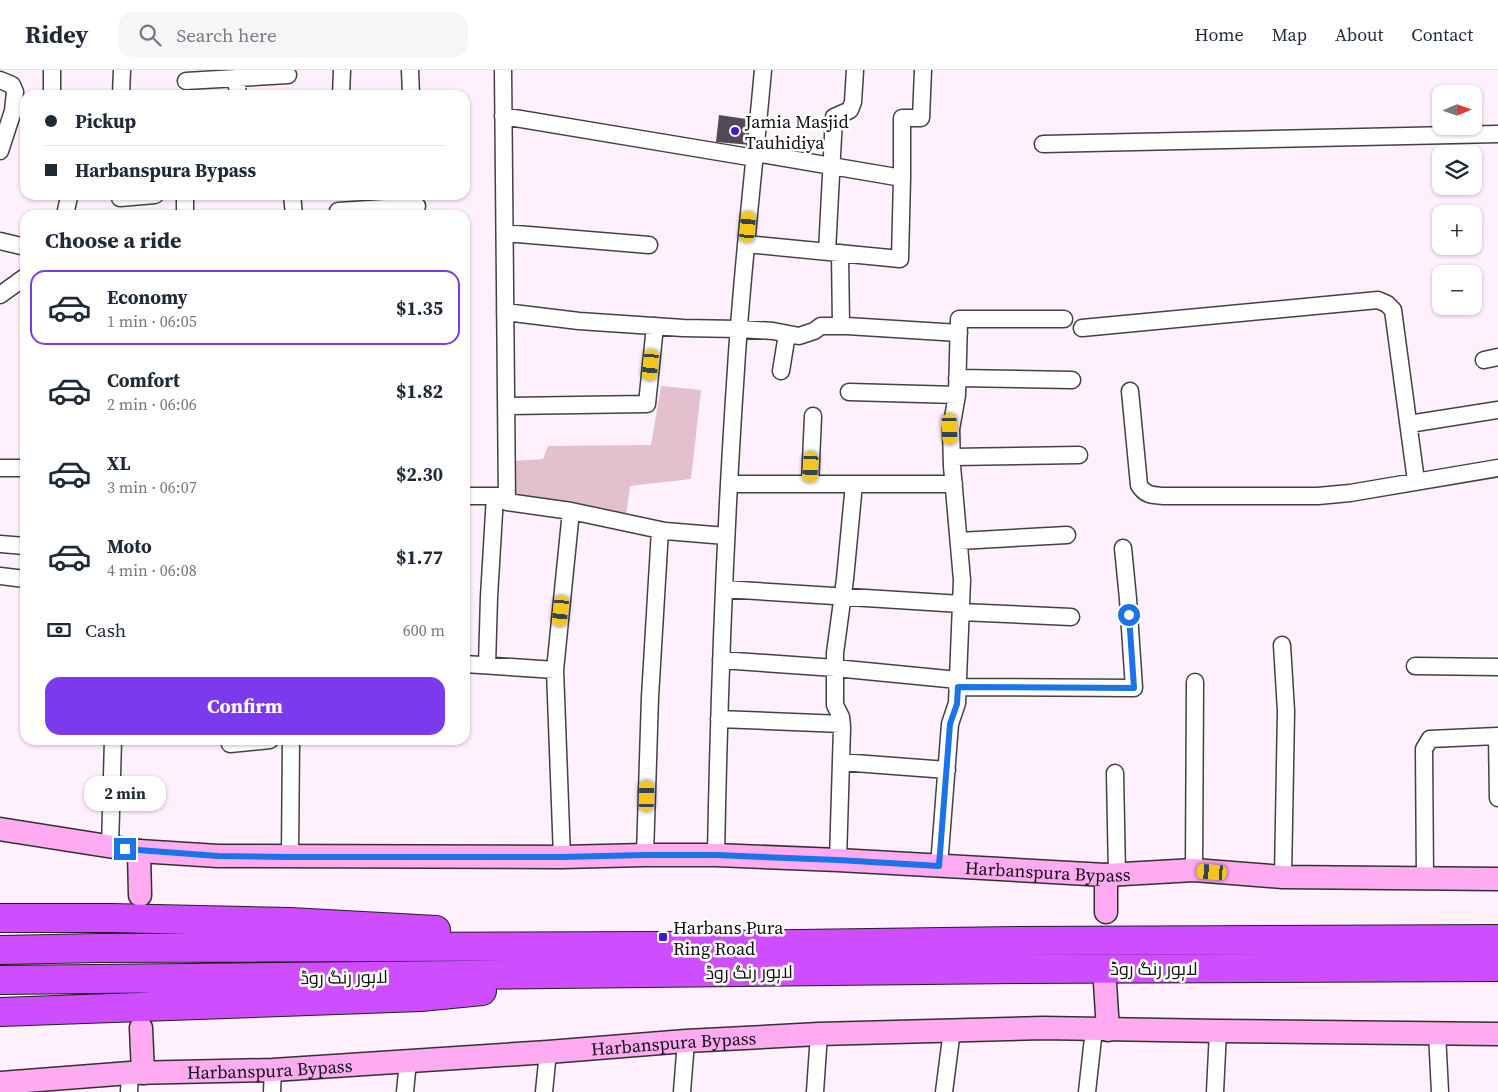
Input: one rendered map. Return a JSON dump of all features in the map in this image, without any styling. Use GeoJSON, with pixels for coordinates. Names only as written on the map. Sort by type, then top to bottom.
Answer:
{"type":"FeatureCollection","features":[{"type":"Feature","properties":{"kind":"highway"},"geometry":{"type":"LineString","coordinates":[[0,918],[111,918],[290,922],[443,930],[664,946]]}},
{"type":"Feature","properties":{"kind":"highway","name":"لاہور رنگ روڈ"},"geometry":{"type":"LineString","coordinates":[[0,950],[1498,939]]}},
{"type":"Feature","properties":{"kind":"highway","name":"لاہور رنگ روڈ"},"geometry":{"type":"LineString","coordinates":[[0,980],[1020,969],[1498,967]]}},
{"type":"Feature","properties":{"kind":"highway"},"geometry":{"type":"LineString","coordinates":[[0,1012],[421,997],[663,974]]}},
{"type":"Feature","properties":{"kind":"street"},"geometry":{"type":"LineString","coordinates":[[52,70],[52,90]]}},
{"type":"Feature","properties":{"kind":"street"},"geometry":{"type":"LineString","coordinates":[[121,90],[122,70]]}},
{"type":"Feature","properties":{"kind":"street"},"geometry":{"type":"LineString","coordinates":[[341,90],[342,70]]}},
{"type":"Feature","properties":{"kind":"street"},"geometry":{"type":"LineString","coordinates":[[410,70],[412,90]]}},
{"type":"Feature","properties":{"kind":"street"},"geometry":{"type":"LineString","coordinates":[[487,665],[489,597],[501,496],[506,406],[503,70]]}},
{"type":"Feature","properties":{"kind":"street"},"geometry":{"type":"LineString","coordinates":[[716,855],[721,660],[729,484],[739,329],[763,70]]}},
{"type":"Feature","properties":{"kind":"street"},"geometry":{"type":"LineString","coordinates":[[841,326],[834,253],[831,166],[834,117],[850,110],[853,102],[855,70]]}},
{"type":"Feature","properties":{"kind":"street"},"geometry":{"type":"LineString","coordinates":[[746,244],[900,260],[902,118],[921,118],[923,70]]}},
{"type":"Feature","properties":{"kind":"street"},"geometry":{"type":"LineString","coordinates":[[186,82],[288,75]]}},
{"type":"Feature","properties":{"kind":"street"},"geometry":{"type":"LineString","coordinates":[[236,78],[237,90]]}},
{"type":"Feature","properties":{"kind":"street"},"geometry":{"type":"LineString","coordinates":[[0,80],[12,85],[20,101],[13,111],[0,151]]}},
{"type":"Feature","properties":{"kind":"street"},"geometry":{"type":"LineString","coordinates":[[503,116],[902,178]]}},
{"type":"Feature","properties":{"kind":"street"},"geometry":{"type":"LineString","coordinates":[[1043,144],[1498,134]]}},
{"type":"Feature","properties":{"kind":"street"},"geometry":{"type":"LineString","coordinates":[[338,207],[417,205]]}},
{"type":"Feature","properties":{"kind":"street"},"geometry":{"type":"LineString","coordinates":[[504,234],[649,245]]}},
{"type":"Feature","properties":{"kind":"street"},"geometry":{"type":"LineString","coordinates":[[0,241],[20,246]]}},
{"type":"Feature","properties":{"kind":"street"},"geometry":{"type":"LineString","coordinates":[[0,295],[20,281]]}},
{"type":"Feature","properties":{"kind":"street"},"geometry":{"type":"LineString","coordinates":[[1082,328],[1378,300],[1393,310],[1416,481]]}},
{"type":"Feature","properties":{"kind":"street"},"geometry":{"type":"LineString","coordinates":[[505,312],[579,321],[683,328],[739,329],[799,336],[814,331],[821,326],[958,333]]}},
{"type":"Feature","properties":{"kind":"street"},"geometry":{"type":"LineString","coordinates":[[939,866],[950,724],[957,704],[961,608],[962,580],[950,429],[957,395],[959,318],[1064,319]]}},
{"type":"Feature","properties":{"kind":"street"},"geometry":{"type":"LineString","coordinates":[[506,406],[647,404],[655,326]]}},
{"type":"Feature","properties":{"kind":"street"},"geometry":{"type":"LineString","coordinates":[[781,371],[787,334]]}},
{"type":"Feature","properties":{"kind":"street"},"geometry":{"type":"LineString","coordinates":[[957,378],[1072,380]]}},
{"type":"Feature","properties":{"kind":"street"},"geometry":{"type":"LineString","coordinates":[[1130,391],[1139,485],[1143,491],[1151,495],[1318,496],[1350,493],[1498,468]]}},
{"type":"Feature","properties":{"kind":"street"},"geometry":{"type":"LineString","coordinates":[[849,392],[957,395]]}},
{"type":"Feature","properties":{"kind":"street"},"geometry":{"type":"LineString","coordinates":[[1409,424],[1498,410]]}},
{"type":"Feature","properties":{"kind":"street"},"geometry":{"type":"LineString","coordinates":[[810,484],[813,416]]}},
{"type":"Feature","properties":{"kind":"street"},"geometry":{"type":"LineString","coordinates":[[952,457],[1079,455]]}},
{"type":"Feature","properties":{"kind":"street"},"geometry":{"type":"LineString","coordinates":[[0,468],[20,468]]}},
{"type":"Feature","properties":{"kind":"street"},"geometry":{"type":"LineString","coordinates":[[729,484],[954,484]]}},
{"type":"Feature","properties":{"kind":"street"},"geometry":{"type":"LineString","coordinates":[[838,860],[842,724],[835,705],[835,653],[843,597],[854,484]]}},
{"type":"Feature","properties":{"kind":"street"},"geometry":{"type":"LineString","coordinates":[[470,496],[501,496],[507,502],[571,511],[660,530],[726,536]]}},
{"type":"Feature","properties":{"kind":"street"},"geometry":{"type":"LineString","coordinates":[[562,857],[555,670],[571,511]]}},
{"type":"Feature","properties":{"kind":"street"},"geometry":{"type":"LineString","coordinates":[[645,855],[650,697],[660,530]]}},
{"type":"Feature","properties":{"kind":"street"},"geometry":{"type":"LineString","coordinates":[[959,541],[1067,535]]}},
{"type":"Feature","properties":{"kind":"street"},"geometry":{"type":"LineString","coordinates":[[0,544],[20,546]]}},
{"type":"Feature","properties":{"kind":"street"},"geometry":{"type":"LineString","coordinates":[[721,660],[835,668],[958,684],[1134,688],[1123,548]]}},
{"type":"Feature","properties":{"kind":"street"},"geometry":{"type":"LineString","coordinates":[[0,576],[20,578]]}},
{"type":"Feature","properties":{"kind":"street"},"geometry":{"type":"LineString","coordinates":[[724,589],[843,597],[1071,617]]}},
{"type":"Feature","properties":{"kind":"street"},"geometry":{"type":"LineString","coordinates":[[1282,645],[1286,711],[1283,877]]}},
{"type":"Feature","properties":{"kind":"street"},"geometry":{"type":"LineString","coordinates":[[470,664],[555,670]]}},
{"type":"Feature","properties":{"kind":"street"},"geometry":{"type":"LineString","coordinates":[[1415,666],[1498,667]]}},
{"type":"Feature","properties":{"kind":"street"},"geometry":{"type":"LineString","coordinates":[[1194,870],[1195,682]]}},
{"type":"Feature","properties":{"kind":"street"},"geometry":{"type":"LineString","coordinates":[[719,718],[842,724]]}},
{"type":"Feature","properties":{"kind":"street"},"geometry":{"type":"LineString","coordinates":[[1425,878],[1424,749],[1426,743],[1430,739],[1497,736],[1498,798]]}},
{"type":"Feature","properties":{"kind":"street"},"geometry":{"type":"LineString","coordinates":[[110,848],[112,745]]}},
{"type":"Feature","properties":{"kind":"street"},"geometry":{"type":"LineString","coordinates":[[290,857],[291,745]]}},
{"type":"Feature","properties":{"kind":"street"},"geometry":{"type":"LineString","coordinates":[[841,762],[947,770]]}},
{"type":"Feature","properties":{"kind":"street"},"geometry":{"type":"LineString","coordinates":[[1106,912],[1112,875],[1114,772]]}},
{"type":"Feature","properties":{"kind":"street","name":"Harbanspura Bypass"},"geometry":{"type":"LineString","coordinates":[[0,829],[110,848],[218,856],[562,857],[716,855],[1112,875],[1194,870],[1283,877],[1498,879]]}},
{"type":"Feature","properties":{"kind":"street"},"geometry":{"type":"LineString","coordinates":[[139,851],[140,895]]}},
{"type":"Feature","properties":{"kind":"street"},"geometry":{"type":"LineString","coordinates":[[1087,1092],[1101,1030],[1105,984]]}},
{"type":"Feature","properties":{"kind":"street"},"geometry":{"type":"LineString","coordinates":[[134,1079],[141,1028]]}},
{"type":"Feature","properties":{"kind":"street","name":"Harbanspura Bypass"},"geometry":{"type":"LineString","coordinates":[[0,1083],[134,1079],[272,1081],[408,1061],[686,1041],[819,1034],[1043,1028],[1218,1032],[1498,1034]]}},
{"type":"Feature","properties":{"kind":"street"},"geometry":{"type":"LineString","coordinates":[[944,1092],[952,1030]]}},
{"type":"Feature","properties":{"kind":"street"},"geometry":{"type":"LineString","coordinates":[[1216,1092],[1218,1032]]}},
{"type":"Feature","properties":{"kind":"street"},"geometry":{"type":"LineString","coordinates":[[1436,1033],[1440,1092]]}},
{"type":"Feature","properties":{"kind":"street"},"geometry":{"type":"LineString","coordinates":[[815,1092],[819,1034]]}},
{"type":"Feature","properties":{"kind":"street"},"geometry":{"type":"LineString","coordinates":[[682,1092],[686,1041]]}},
{"type":"Feature","properties":{"kind":"street"},"geometry":{"type":"LineString","coordinates":[[544,1092],[548,1052]]}},
{"type":"Feature","properties":{"kind":"street"},"geometry":{"type":"LineString","coordinates":[[406,1092],[408,1061]]}},
{"type":"Feature","properties":{"kind":"shaded area"},"geometry":{"type":"Polygon","coordinates":[[[661,386],[701,390],[691,479],[630,486],[626,516],[515,494],[513,461],[543,459],[548,446],[651,445],[661,386]]]}},
{"type":"Feature","properties":{"kind":"building","name":"Jamia Masjid Tauhidiya"},"geometry":{"type":"Polygon","coordinates":[[[719,115],[753,120],[751,145],[716,142],[719,115]]]}},
{"type":"Feature","properties":{"kind":"tunnel"},"geometry":{"type":"LineString","coordinates":[[140,901],[141,1024]]}},
{"type":"Feature","properties":{"kind":"place","name":"Jamia Masjid Tauhidiya"},"geometry":{"type":"Point","coordinates":[735,131]}},
{"type":"Feature","properties":{"kind":"place","name":"Harbans Pura Ring Road"},"geometry":{"type":"Point","coordinates":[663,937]}},
{"type":"Feature","properties":{"kind":"route"},"geometry":{"type":"LineString","coordinates":[[125,849],[218,856],[290,857],[716,855],[939,866],[950,724],[957,704],[958,687],[1134,688],[1129,615]]}}]}
